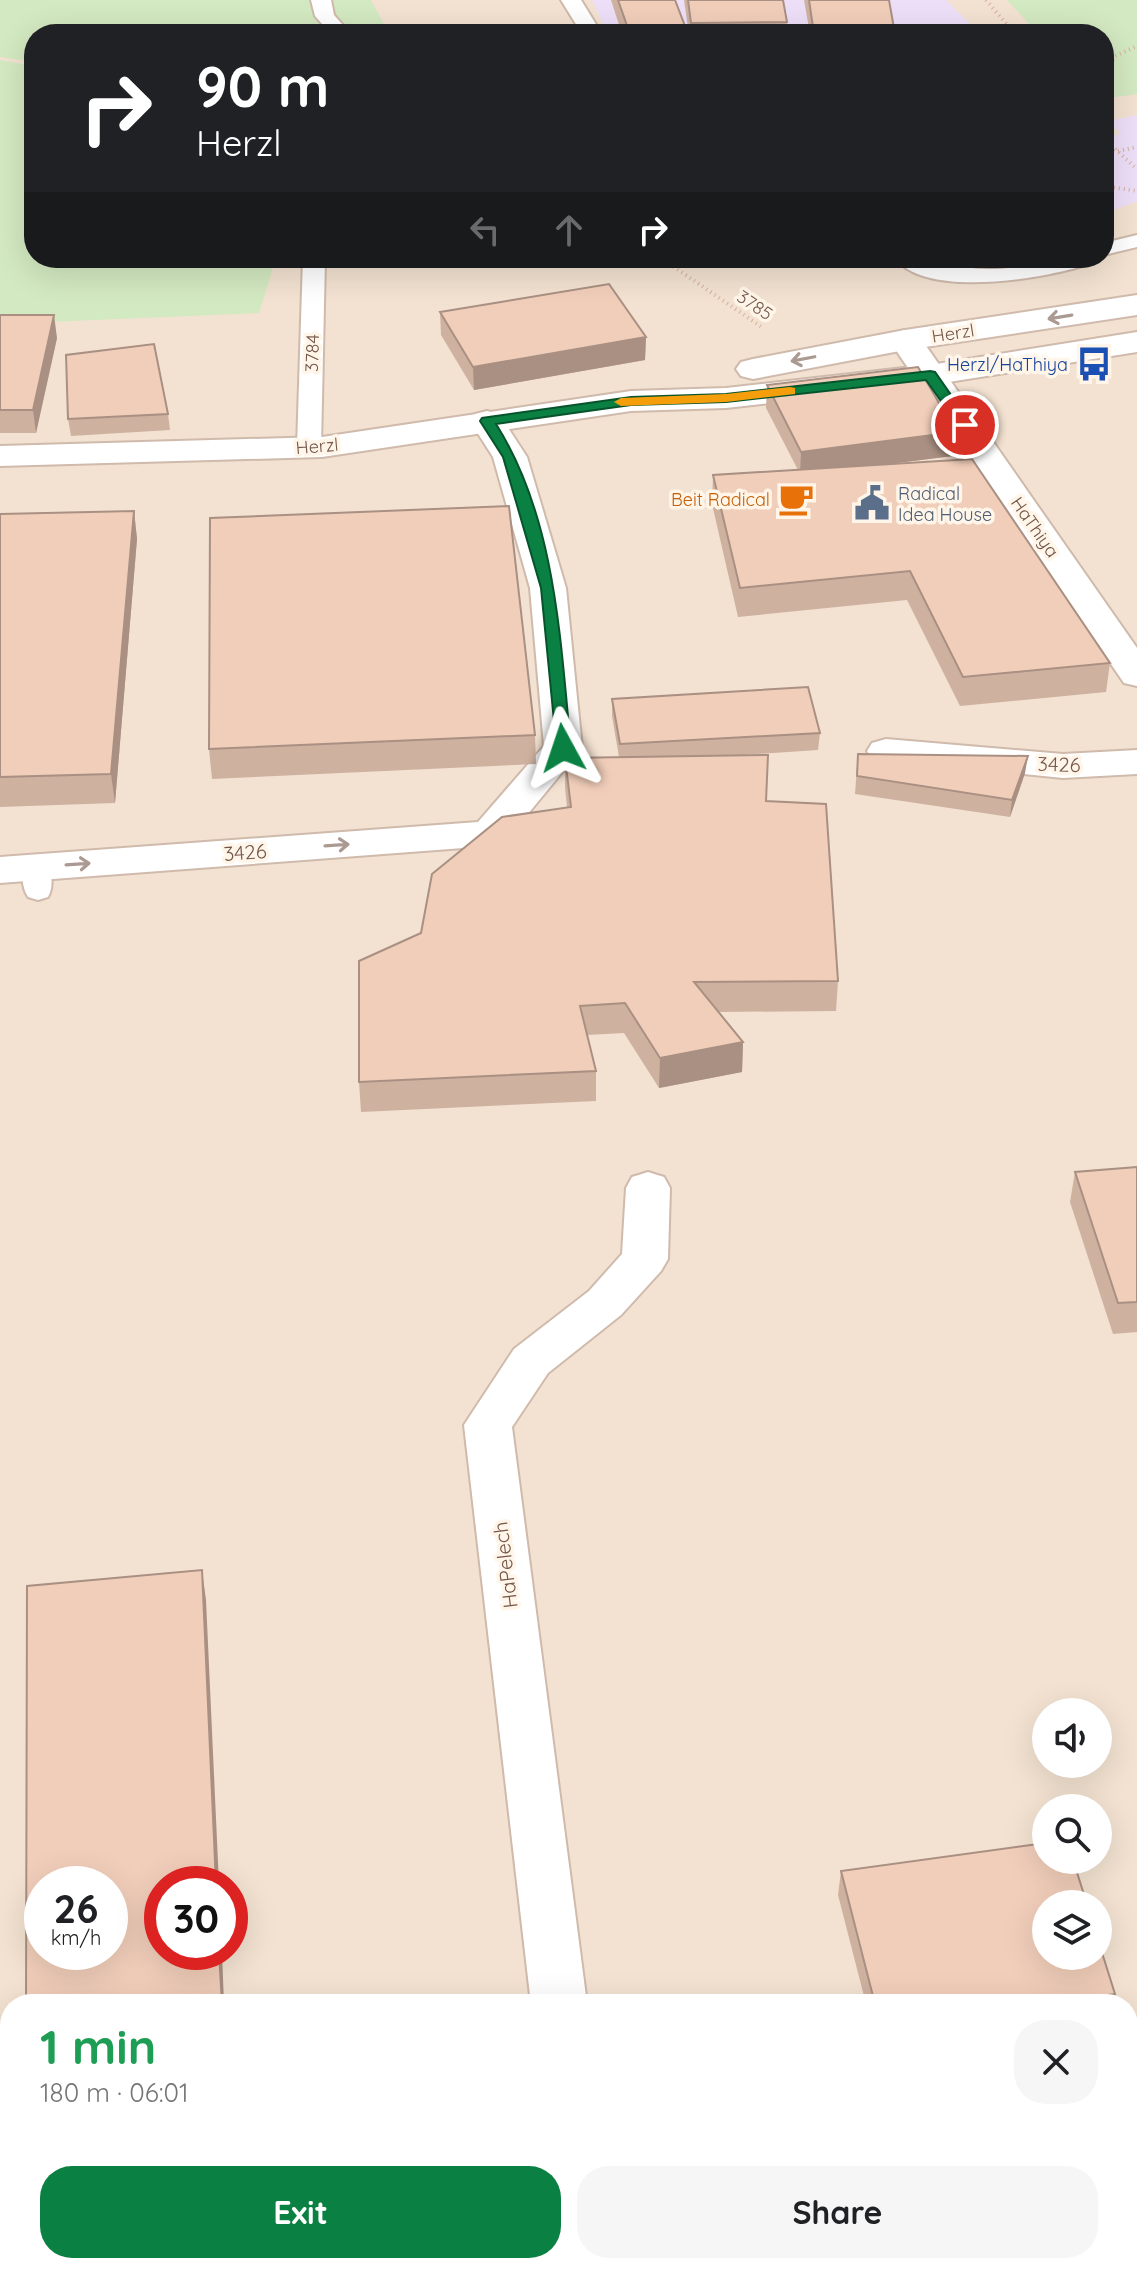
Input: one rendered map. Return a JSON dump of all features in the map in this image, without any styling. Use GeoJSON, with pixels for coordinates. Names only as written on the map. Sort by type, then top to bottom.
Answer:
{"type":"FeatureCollection","features":[{"type":"Feature","properties":{"kind":"street","name":"Herzl"},"geometry":{"type":"LineString","coordinates":[[631,401],[711,377],[905,340],[1137,305]]}},
{"type":"Feature","properties":{"kind":"street","name":"HaThiya"},"geometry":{"type":"LineString","coordinates":[[905,340],[1137,675]]}},
{"type":"Feature","properties":{"kind":"street","name":"Herzl"},"geometry":{"type":"LineString","coordinates":[[0,456],[309,447],[631,401],[726,398],[930,375],[1137,342]]}},
{"type":"Feature","properties":{"kind":"street","name":"3426"},"geometry":{"type":"LineString","coordinates":[[25,876],[490,834],[563,748],[548,588],[510,457],[487,421]]}},
{"type":"Feature","properties":{"kind":"street","name":"3426"},"geometry":{"type":"LineString","coordinates":[[886,751],[1063,766],[1137,762]]}},
{"type":"Feature","properties":{"kind":"street"},"geometry":{"type":"LineString","coordinates":[[1063,766],[1137,796]]}},
{"type":"Feature","properties":{"kind":"street","name":"HaPelech"},"geometry":{"type":"LineString","coordinates":[[558,1994],[488,1425],[531,1361],[605,1303],[645,1259],[648,1188]]}},
{"type":"Feature","properties":{"kind":"lane"},"geometry":{"type":"LineString","coordinates":[[321,0],[325,16],[332,24]]}},
{"type":"Feature","properties":{"kind":"lane"},"geometry":{"type":"LineString","coordinates":[[571,0],[586,24]]}},
{"type":"Feature","properties":{"kind":"lane"},"geometry":{"type":"LineString","coordinates":[[1114,247],[1137,241]]}},
{"type":"Feature","properties":{"kind":"lane","name":"3784"},"geometry":{"type":"LineString","coordinates":[[309,447],[314,268]]}},
{"type":"Feature","properties":{"kind":"lane"},"geometry":{"type":"LineString","coordinates":[[927,268],[1002,275],[1054,268]]}},
{"type":"Feature","properties":{"kind":"path"},"geometry":{"type":"LineString","coordinates":[[986,0],[1006,24]]}},
{"type":"Feature","properties":{"kind":"path"},"geometry":{"type":"LineString","coordinates":[[1114,57],[1124,48],[1137,46]]}},
{"type":"Feature","properties":{"kind":"path"},"geometry":{"type":"LineString","coordinates":[[1117,151],[1137,147]]}},
{"type":"Feature","properties":{"kind":"path"},"geometry":{"type":"LineString","coordinates":[[1114,148],[1137,169]]}},
{"type":"Feature","properties":{"kind":"path"},"geometry":{"type":"LineString","coordinates":[[1114,188],[1137,191]]}},
{"type":"Feature","properties":{"kind":"path","name":"3785"},"geometry":{"type":"LineString","coordinates":[[676,268],[771,333]]}},
{"type":"Feature","properties":{"kind":"shaded area"},"geometry":{"type":"Polygon","coordinates":[[[0,0],[1137,0],[1137,1994],[0,1994],[0,0]]]}},
{"type":"Feature","properties":{"kind":"shaded area"},"geometry":{"type":"Polygon","coordinates":[[[592,0],[946,0],[970,24],[603,24],[592,0]]]}},
{"type":"Feature","properties":{"kind":"shaded area"},"geometry":{"type":"Polygon","coordinates":[[[1137,115],[1137,201],[1114,210],[1114,135],[1121,134],[1114,128],[1114,120],[1137,115]]]}},
{"type":"Feature","properties":{"kind":"green space"},"geometry":{"type":"Polygon","coordinates":[[[0,0],[371,0],[384,24],[24,24],[24,61],[0,57],[0,0]]]}},
{"type":"Feature","properties":{"kind":"green space"},"geometry":{"type":"Polygon","coordinates":[[[1007,0],[1137,0],[1137,94],[1114,97],[1114,24],[1029,24],[1007,0]]]}},
{"type":"Feature","properties":{"kind":"green space"},"geometry":{"type":"Polygon","coordinates":[[[0,60],[24,64],[24,268],[273,268],[259,313],[0,324],[0,60]]]}},
{"type":"Feature","properties":{"kind":"building"},"geometry":{"type":"Polygon","coordinates":[[[618,0],[675,0],[684,24],[626,24],[618,0]]]}},
{"type":"Feature","properties":{"kind":"building"},"geometry":{"type":"Polygon","coordinates":[[[688,0],[783,0],[787,22],[691,23],[688,0]]]}},
{"type":"Feature","properties":{"kind":"building"},"geometry":{"type":"Polygon","coordinates":[[[809,0],[889,0],[893,24],[813,24],[809,0]]]}},
{"type":"Feature","properties":{"kind":"building"},"geometry":{"type":"Polygon","coordinates":[[[609,284],[646,337],[473,367],[440,312],[609,284]]]}},
{"type":"Feature","properties":{"kind":"building"},"geometry":{"type":"Polygon","coordinates":[[[0,315],[54,315],[33,410],[0,410],[0,315]]]}},
{"type":"Feature","properties":{"kind":"building"},"geometry":{"type":"Polygon","coordinates":[[[154,344],[168,414],[68,419],[66,355],[154,344]]]}},
{"type":"Feature","properties":{"kind":"building"},"geometry":{"type":"Polygon","coordinates":[[[918,367],[956,432],[801,452],[767,385],[918,367]]]}},
{"type":"Feature","properties":{"kind":"building"},"geometry":{"type":"Polygon","coordinates":[[[972,459],[1110,663],[963,677],[910,571],[740,588],[713,475],[972,459]]]}},
{"type":"Feature","properties":{"kind":"building"},"geometry":{"type":"Polygon","coordinates":[[[509,506],[535,735],[209,749],[210,518],[509,506]]]}},
{"type":"Feature","properties":{"kind":"building"},"geometry":{"type":"Polygon","coordinates":[[[134,511],[111,774],[0,777],[0,514],[134,511]]]}},
{"type":"Feature","properties":{"kind":"building"},"geometry":{"type":"Polygon","coordinates":[[[808,687],[820,733],[620,744],[612,699],[808,687]]]}},
{"type":"Feature","properties":{"kind":"building"},"geometry":{"type":"Polygon","coordinates":[[[858,754],[1028,756],[1012,800],[857,776],[858,754]]]}},
{"type":"Feature","properties":{"kind":"building"},"geometry":{"type":"Polygon","coordinates":[[[768,755],[766,801],[826,804],[838,981],[694,982],[743,1042],[660,1058],[625,1003],[580,1006],[596,1071],[359,1082],[359,961],[421,933],[432,874],[502,817],[571,807],[565,758],[768,755]]]}},
{"type":"Feature","properties":{"kind":"building"},"geometry":{"type":"Polygon","coordinates":[[[1137,1167],[1137,1302],[1118,1303],[1075,1172],[1137,1167]]]}},
{"type":"Feature","properties":{"kind":"building"},"geometry":{"type":"Polygon","coordinates":[[[202,1570],[215,1866],[144,1866],[144,1970],[220,1970],[221,1994],[26,1994],[26,1970],[128,1970],[128,1866],[26,1866],[27,1586],[202,1570]]]}},
{"type":"Feature","properties":{"kind":"building"},"geometry":{"type":"Polygon","coordinates":[[[1032,1845],[1032,1874],[1077,1874],[1083,1890],[1032,1890],[1032,1970],[1107,1970],[1115,1994],[872,1994],[841,1871],[1032,1845]]]}},
{"type":"Feature","properties":{"kind":"slow traffic"},"geometry":{"type":"LineString","coordinates":[[621,402],[726,398],[790,391]]}},
{"type":"Feature","properties":{"kind":"place","name":"Herzl/HaThiya"},"geometry":{"type":"Point","coordinates":[1094,364]}},
{"type":"Feature","properties":{"kind":"place","name":"Beit Radical"},"geometry":{"type":"Point","coordinates":[796,499]}},
{"type":"Feature","properties":{"kind":"place","name":"Radical Idea House"},"geometry":{"type":"Point","coordinates":[872,503]}},
{"type":"Feature","properties":{"kind":"route"},"geometry":{"type":"LineString","coordinates":[[563,748],[548,588],[510,457],[487,421],[631,401],[726,398],[930,375],[965,425]]}}]}
